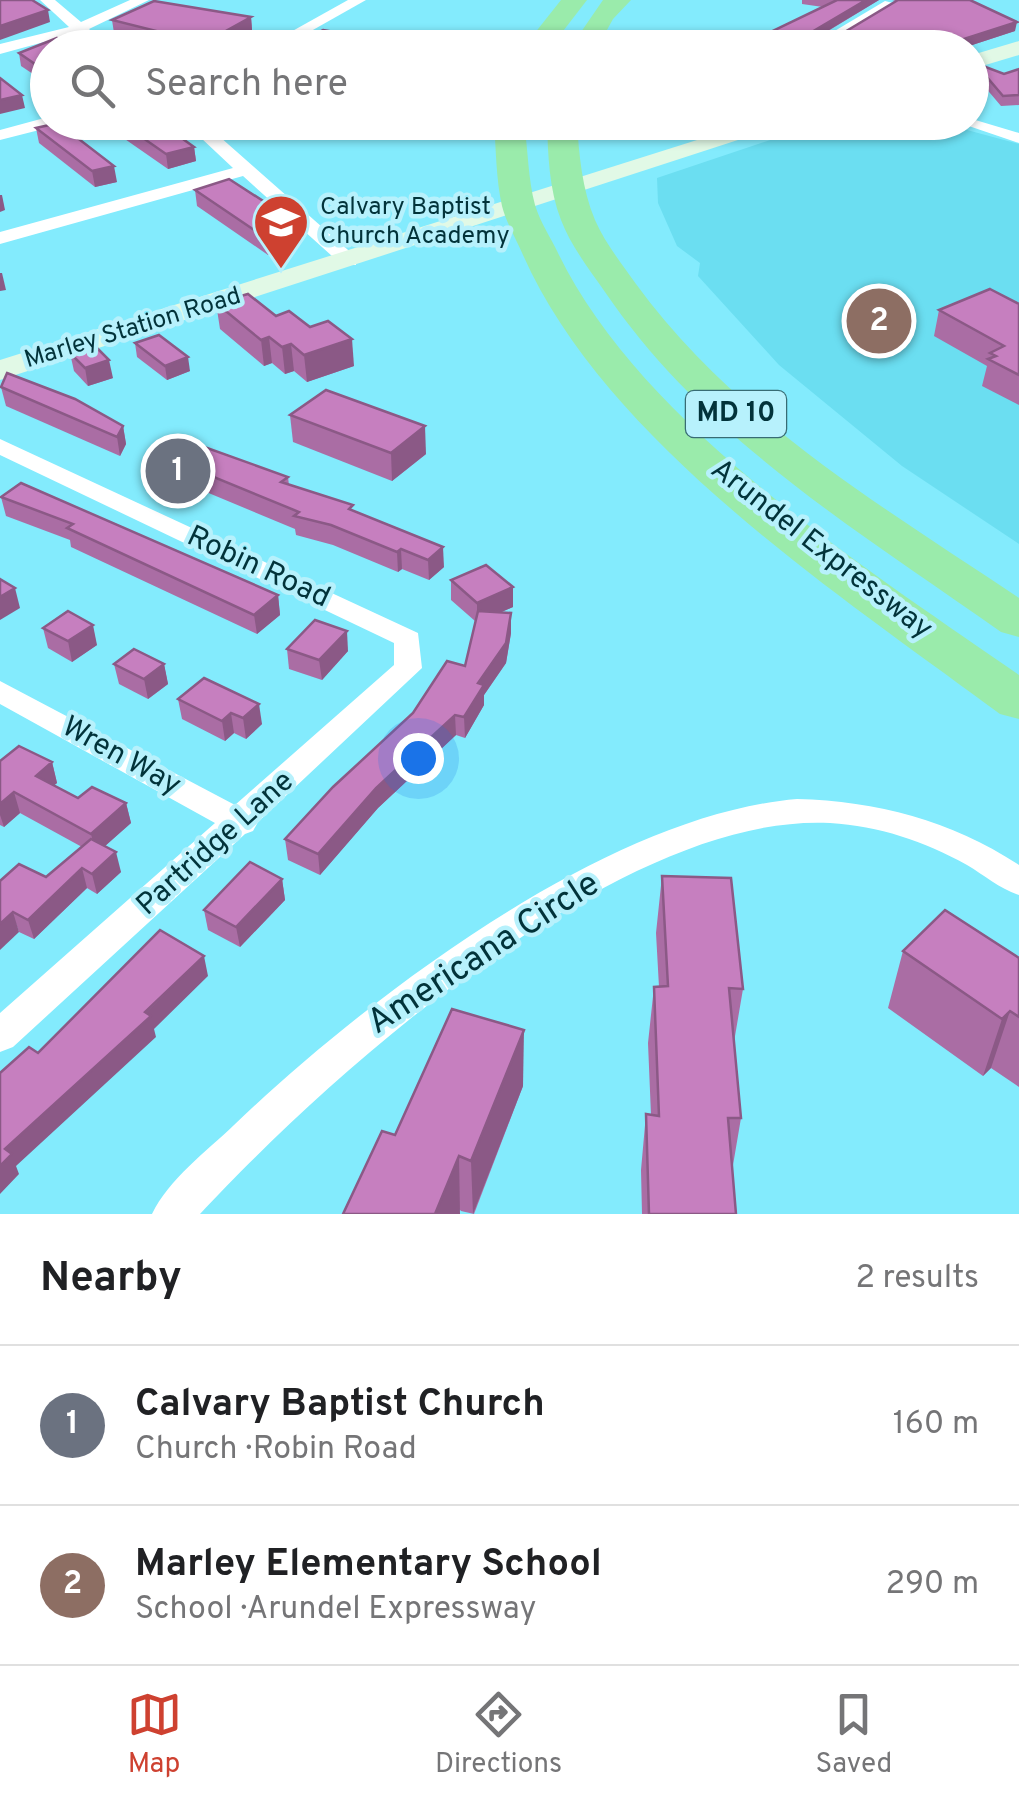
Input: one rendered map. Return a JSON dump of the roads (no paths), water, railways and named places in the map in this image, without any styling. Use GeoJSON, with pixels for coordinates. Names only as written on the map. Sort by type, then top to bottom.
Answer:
{"type":"FeatureCollection","features":[{"type":"Feature","properties":{"kind":"highway"},"geometry":{"type":"LineString","coordinates":[[550,30],[574,0]]}},
{"type":"Feature","properties":{"kind":"highway"},"geometry":{"type":"LineString","coordinates":[[593,30],[602,14],[618,0]]}},
{"type":"Feature","properties":{"kind":"highway","name":"Arundel Expressway"},"geometry":{"type":"LineString","coordinates":[[510,140],[512,172],[536,248],[580,322],[625,378],[746,496],[1019,701]]}},
{"type":"Feature","properties":{"kind":"highway","name":"Arundel Expressway"},"geometry":{"type":"LineString","coordinates":[[563,140],[577,219],[624,296],[690,374],[794,462],[1019,621]]}},
{"type":"Feature","properties":{"kind":"main road"},"geometry":{"type":"LineString","coordinates":[[989,57],[1019,48]]}},
{"type":"Feature","properties":{"kind":"main road","name":"Marley Station Road"},"geometry":{"type":"LineString","coordinates":[[0,370],[725,140]]}},
{"type":"Feature","properties":{"kind":"street"},"geometry":{"type":"LineString","coordinates":[[46,0],[80,28]]}},
{"type":"Feature","properties":{"kind":"street"},"geometry":{"type":"LineString","coordinates":[[73,30],[142,0]]}},
{"type":"Feature","properties":{"kind":"street"},"geometry":{"type":"LineString","coordinates":[[302,30],[358,0]]}},
{"type":"Feature","properties":{"kind":"street"},"geometry":{"type":"LineString","coordinates":[[844,30],[890,4]]}},
{"type":"Feature","properties":{"kind":"street"},"geometry":{"type":"LineString","coordinates":[[0,50],[30,42]]}},
{"type":"Feature","properties":{"kind":"street"},"geometry":{"type":"LineString","coordinates":[[0,135],[30,127]]}},
{"type":"Feature","properties":{"kind":"street"},"geometry":{"type":"LineString","coordinates":[[989,129],[1019,138]]}},
{"type":"Feature","properties":{"kind":"street"},"geometry":{"type":"LineString","coordinates":[[213,140],[350,262]]}},
{"type":"Feature","properties":{"kind":"street"},"geometry":{"type":"LineString","coordinates":[[0,238],[248,169]]}},
{"type":"Feature","properties":{"kind":"street","name":"Robin Road"},"geometry":{"type":"LineString","coordinates":[[0,446],[408,639]]}},
{"type":"Feature","properties":{"kind":"street","name":"Partridge Lane"},"geometry":{"type":"LineString","coordinates":[[0,1036],[242,822],[408,668],[408,639]]}},
{"type":"Feature","properties":{"kind":"street","name":"Wren Way"},"geometry":{"type":"LineString","coordinates":[[0,691],[242,822]]}},
{"type":"Feature","properties":{"kind":"street","name":"Americana Circle"},"geometry":{"type":"LineString","coordinates":[[173,1214],[292,1092],[449,969],[562,898],[705,828],[791,812],[886,818],[938,832],[1019,882]]}},
{"type":"Feature","properties":{"kind":"place","name":"Calvary Baptist Church Academy"},"geometry":{"type":"Point","coordinates":[281,271]}},
{"type":"Feature","properties":{"kind":"place","name":"Marley Elementary School"},"geometry":{"type":"Point","coordinates":[879,321]}},
{"type":"Feature","properties":{"kind":"place","name":"Calvary Baptist Church"},"geometry":{"type":"Point","coordinates":[178,471]}}]}
